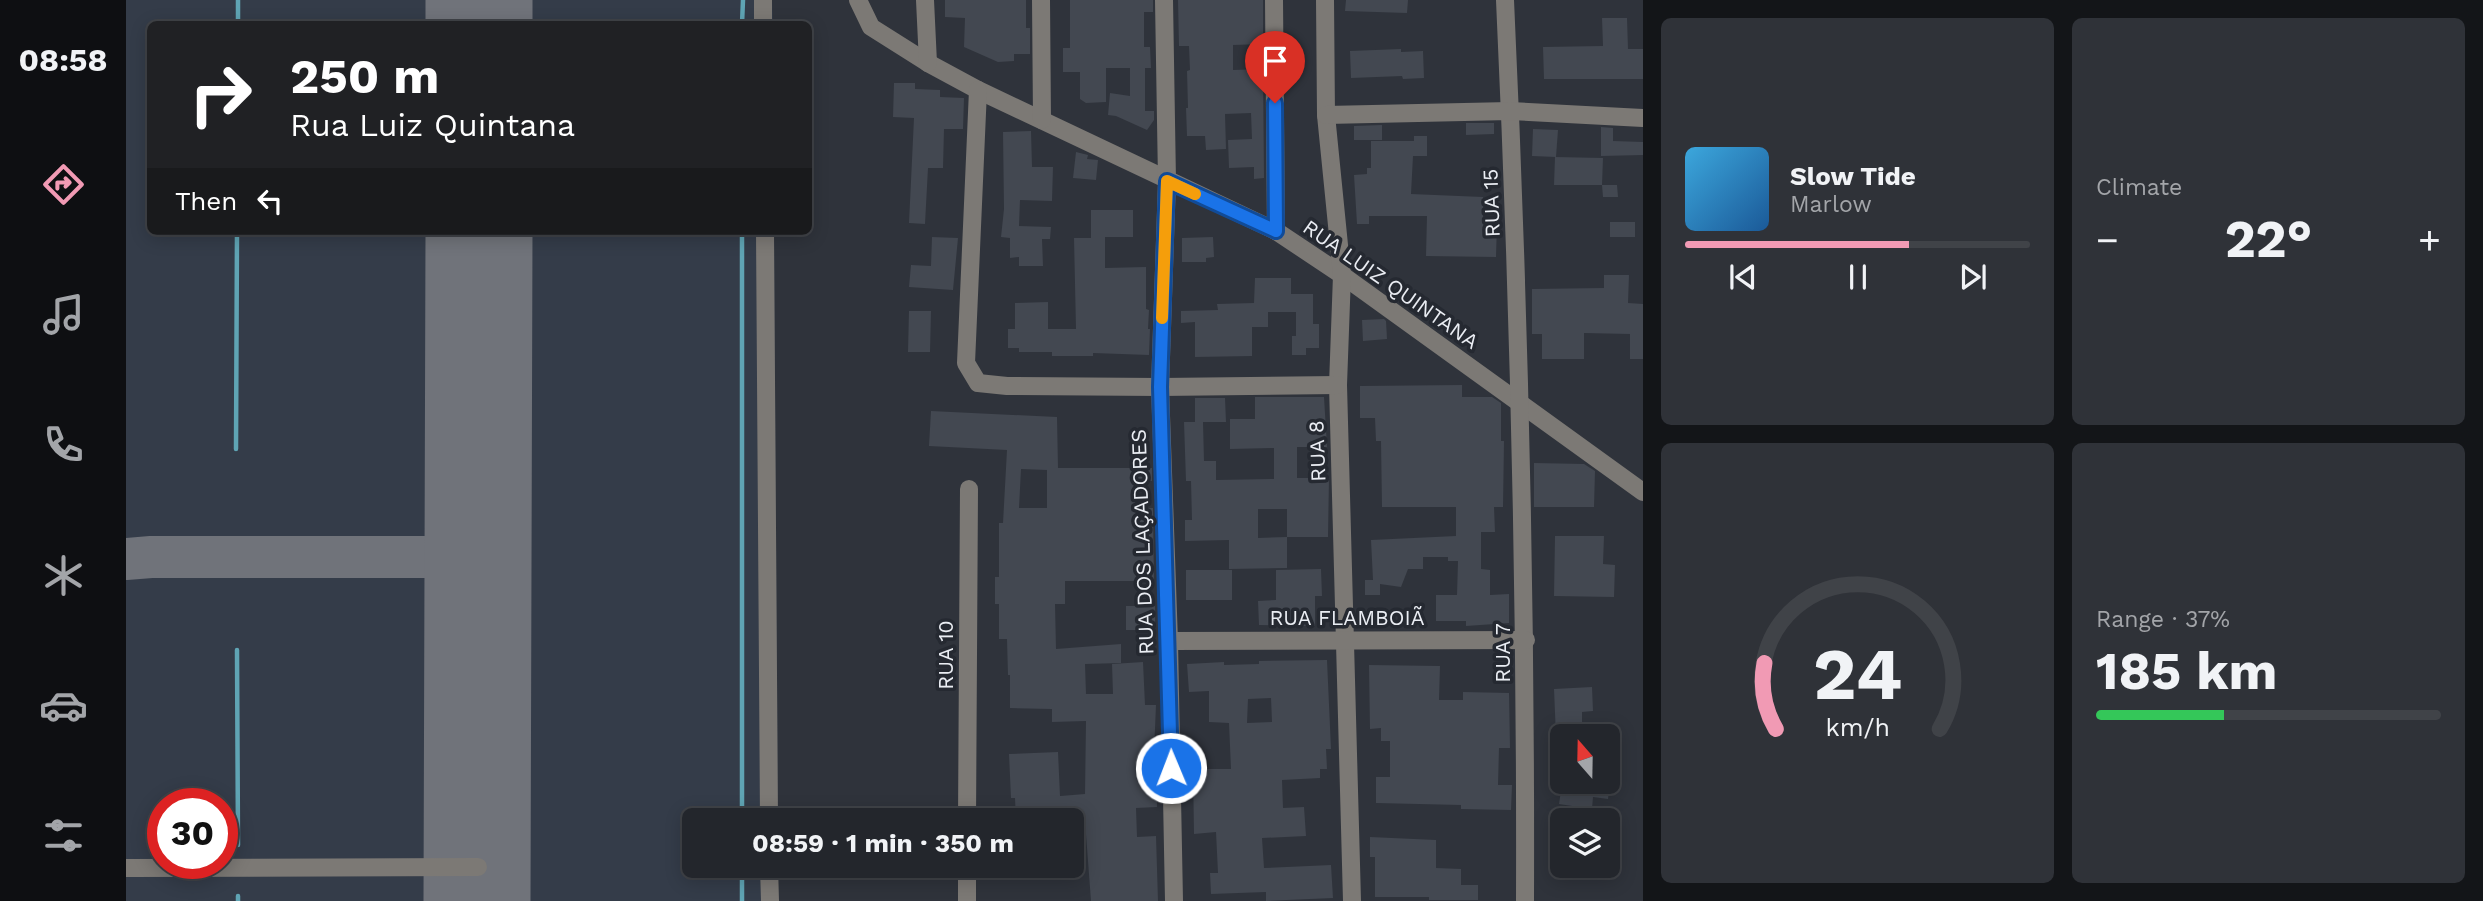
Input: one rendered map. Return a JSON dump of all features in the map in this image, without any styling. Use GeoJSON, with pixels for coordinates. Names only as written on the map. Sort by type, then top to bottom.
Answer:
{"type":"FeatureCollection","features":[{"type":"Feature","properties":{"kind":"street"},"geometry":{"type":"LineString","coordinates":[[763,0],[764,21]]}},
{"type":"Feature","properties":{"kind":"street","name":"RUA LUIZ QUINTANA"},"geometry":{"type":"LineString","coordinates":[[858,0],[871,27],[928,63],[978,90],[1276,231],[1342,275],[1643,492]]}},
{"type":"Feature","properties":{"kind":"street"},"geometry":{"type":"LineString","coordinates":[[925,0],[928,63]]}},
{"type":"Feature","properties":{"kind":"street"},"geometry":{"type":"LineString","coordinates":[[1041,0],[1042,120]]}},
{"type":"Feature","properties":{"kind":"street","name":"RUA DOS LAÇADORES"},"geometry":{"type":"LineString","coordinates":[[1164,0],[1167,181],[1160,387],[1174,901]]}},
{"type":"Feature","properties":{"kind":"street"},"geometry":{"type":"LineString","coordinates":[[1274,0],[1276,231]]}},
{"type":"Feature","properties":{"kind":"street","name":"RUA 8"},"geometry":{"type":"LineString","coordinates":[[1325,0],[1326,115],[1342,275],[1338,385],[1352,901]]}},
{"type":"Feature","properties":{"kind":"street","name":"RUA 15"},"geometry":{"type":"LineString","coordinates":[[1505,0],[1520,404]]}},
{"type":"Feature","properties":{"kind":"street"},"geometry":{"type":"LineString","coordinates":[[978,90],[966,363],[978,383],[1007,386],[1160,387],[1338,385]]}},
{"type":"Feature","properties":{"kind":"street"},"geometry":{"type":"LineString","coordinates":[[1326,115],[1510,111],[1643,118]]}},
{"type":"Feature","properties":{"kind":"street"},"geometry":{"type":"LineString","coordinates":[[765,235],[769,808]]}},
{"type":"Feature","properties":{"kind":"street","name":"RUA 7"},"geometry":{"type":"LineString","coordinates":[[1520,404],[1526,640],[1525,901]]}},
{"type":"Feature","properties":{"kind":"street","name":"RUA 10"},"geometry":{"type":"LineString","coordinates":[[967,808],[969,489]]}},
{"type":"Feature","properties":{"kind":"street","name":"RUA FLAMBOIÃ"},"geometry":{"type":"LineString","coordinates":[[1169,641],[1526,640]]}},
{"type":"Feature","properties":{"kind":"street"},"geometry":{"type":"LineString","coordinates":[[126,868],[478,867]]}},
{"type":"Feature","properties":{"kind":"street"},"geometry":{"type":"LineString","coordinates":[[769,878],[769,901]]}},
{"type":"Feature","properties":{"kind":"street"},"geometry":{"type":"LineString","coordinates":[[967,878],[967,901]]}},
{"type":"Feature","properties":{"kind":"shaded area"},"geometry":{"type":"Polygon","coordinates":[[[126,0],[772,0],[773,21],[147,21],[147,235],[774,235],[778,808],[682,808],[682,878],[778,878],[778,901],[126,901],[126,0]]]}},
{"type":"Feature","properties":{"kind":"building"},"geometry":{"type":"Polygon","coordinates":[[[945,0],[1026,0],[1030,54],[1014,54],[1014,61],[998,62],[964,47],[965,18],[945,17],[945,0]]]}},
{"type":"Feature","properties":{"kind":"building"},"geometry":{"type":"Polygon","coordinates":[[[1070,0],[1153,0],[1153,12],[1144,12],[1144,47],[1150,47],[1151,68],[1145,68],[1145,111],[1154,111],[1154,120],[1147,130],[1108,115],[1110,93],[1130,96],[1130,68],[1106,68],[1106,102],[1086,103],[1080,99],[1080,72],[1063,72],[1063,48],[1070,48],[1070,0]]]}},
{"type":"Feature","properties":{"kind":"building"},"geometry":{"type":"Polygon","coordinates":[[[1178,0],[1263,0],[1263,44],[1233,45],[1233,70],[1263,69],[1264,178],[1254,179],[1254,167],[1229,168],[1228,140],[1252,139],[1251,113],[1225,114],[1226,149],[1206,150],[1205,136],[1187,136],[1189,46],[1179,46],[1178,0]]]}},
{"type":"Feature","properties":{"kind":"building"},"geometry":{"type":"Polygon","coordinates":[[[1346,0],[1408,0],[1407,13],[1345,11],[1346,0]]]}},
{"type":"Feature","properties":{"kind":"building"},"geometry":{"type":"Polygon","coordinates":[[[1602,18],[1627,18],[1628,49],[1643,49],[1643,79],[1544,79],[1543,47],[1603,46],[1602,18]]]}},
{"type":"Feature","properties":{"kind":"building"},"geometry":{"type":"Polygon","coordinates":[[[1401,49],[1401,52],[1423,51],[1424,78],[1351,78],[1350,51],[1401,49]]]}},
{"type":"Feature","properties":{"kind":"building"},"geometry":{"type":"Polygon","coordinates":[[[894,83],[915,83],[915,89],[940,90],[940,97],[964,98],[963,129],[944,129],[943,168],[928,168],[925,224],[909,223],[914,118],[893,117],[894,83]]]}},
{"type":"Feature","properties":{"kind":"building"},"geometry":{"type":"Polygon","coordinates":[[[1466,123],[1494,123],[1494,134],[1466,135],[1466,123]]]}},
{"type":"Feature","properties":{"kind":"building"},"geometry":{"type":"Polygon","coordinates":[[[1382,125],[1382,140],[1354,140],[1354,126],[1382,125]]]}},
{"type":"Feature","properties":{"kind":"building"},"geometry":{"type":"Polygon","coordinates":[[[1601,127],[1613,128],[1613,141],[1643,142],[1643,155],[1601,156],[1601,127]]]}},
{"type":"Feature","properties":{"kind":"building"},"geometry":{"type":"Polygon","coordinates":[[[1533,129],[1558,130],[1556,157],[1532,156],[1533,129]]]}},
{"type":"Feature","properties":{"kind":"building"},"geometry":{"type":"Polygon","coordinates":[[[1031,131],[1032,167],[1053,167],[1052,201],[1020,200],[1019,226],[1051,227],[1050,239],[1042,239],[1043,266],[1019,266],[1019,257],[1010,258],[1010,238],[1001,237],[1004,209],[1003,132],[1031,131]]]}},
{"type":"Feature","properties":{"kind":"building"},"geometry":{"type":"Polygon","coordinates":[[[1414,136],[1427,136],[1427,156],[1413,156],[1411,194],[1483,197],[1483,223],[1497,223],[1496,257],[1426,256],[1427,216],[1369,216],[1369,224],[1357,224],[1354,175],[1367,174],[1367,168],[1371,168],[1371,141],[1414,141],[1414,136]]]}},
{"type":"Feature","properties":{"kind":"building"},"geometry":{"type":"Polygon","coordinates":[[[1076,152],[1088,155],[1087,159],[1098,160],[1096,180],[1073,178],[1076,152]]]}},
{"type":"Feature","properties":{"kind":"building"},"geometry":{"type":"Polygon","coordinates":[[[1555,157],[1603,158],[1602,185],[1554,185],[1555,157]]]}},
{"type":"Feature","properties":{"kind":"building"},"geometry":{"type":"Polygon","coordinates":[[[1602,185],[1617,185],[1618,197],[1603,197],[1602,185]]]}},
{"type":"Feature","properties":{"kind":"building"},"geometry":{"type":"Polygon","coordinates":[[[1091,210],[1133,210],[1133,237],[1105,237],[1105,268],[1146,267],[1149,355],[1093,353],[1093,356],[1052,356],[1052,352],[1019,352],[1019,348],[1008,348],[1008,329],[1015,329],[1015,303],[1048,302],[1048,329],[1076,329],[1074,238],[1091,238],[1091,210]]]}},
{"type":"Feature","properties":{"kind":"building"},"geometry":{"type":"Polygon","coordinates":[[[1610,222],[1635,222],[1635,237],[1610,237],[1610,222]]]}},
{"type":"Feature","properties":{"kind":"building"},"geometry":{"type":"Polygon","coordinates":[[[932,237],[958,238],[953,290],[909,287],[911,265],[931,266],[932,237]]]}},
{"type":"Feature","properties":{"kind":"building"},"geometry":{"type":"Polygon","coordinates":[[[1213,237],[1214,257],[1206,258],[1206,262],[1182,262],[1182,238],[1213,237]]]}},
{"type":"Feature","properties":{"kind":"building"},"geometry":{"type":"Polygon","coordinates":[[[1604,275],[1629,275],[1628,303],[1643,304],[1643,359],[1630,359],[1630,334],[1584,333],[1584,359],[1542,359],[1542,334],[1532,334],[1532,289],[1604,288],[1604,275]]]}},
{"type":"Feature","properties":{"kind":"building"},"geometry":{"type":"Polygon","coordinates":[[[1255,278],[1291,278],[1291,294],[1313,294],[1313,324],[1319,324],[1319,348],[1306,348],[1306,355],[1292,355],[1292,336],[1296,336],[1296,312],[1268,312],[1268,327],[1252,327],[1252,356],[1195,357],[1195,322],[1181,323],[1181,311],[1218,310],[1217,304],[1254,303],[1255,278]]]}},
{"type":"Feature","properties":{"kind":"building"},"geometry":{"type":"Polygon","coordinates":[[[909,311],[931,311],[930,352],[908,352],[909,311]]]}},
{"type":"Feature","properties":{"kind":"building"},"geometry":{"type":"Polygon","coordinates":[[[1384,319],[1387,339],[1363,341],[1362,320],[1384,319]]]}},
{"type":"Feature","properties":{"kind":"building"},"geometry":{"type":"Polygon","coordinates":[[[1462,385],[1462,397],[1492,397],[1501,403],[1501,441],[1504,441],[1503,507],[1494,507],[1495,532],[1481,532],[1481,569],[1490,570],[1490,595],[1509,594],[1509,623],[1466,626],[1466,621],[1436,621],[1436,595],[1457,595],[1458,561],[1448,561],[1448,557],[1423,557],[1423,569],[1408,569],[1401,587],[1380,584],[1380,595],[1365,595],[1365,580],[1373,580],[1371,540],[1456,536],[1456,507],[1382,507],[1381,441],[1376,441],[1375,418],[1360,418],[1360,386],[1462,385]]]}},
{"type":"Feature","properties":{"kind":"building"},"geometry":{"type":"Polygon","coordinates":[[[1255,397],[1324,397],[1327,447],[1297,447],[1297,478],[1329,478],[1328,537],[1287,537],[1287,568],[1229,569],[1229,540],[1185,541],[1185,520],[1192,520],[1191,481],[1186,481],[1184,422],[1195,422],[1195,398],[1225,398],[1226,422],[1203,422],[1204,461],[1216,461],[1216,480],[1274,479],[1274,448],[1230,449],[1230,419],[1255,419],[1255,397]],[[1258,509],[1258,538],[1287,537],[1287,509],[1258,509]]]}},
{"type":"Feature","properties":{"kind":"building"},"geometry":{"type":"Polygon","coordinates":[[[931,411],[1057,417],[1058,468],[1152,468],[1152,481],[1135,481],[1135,508],[1153,508],[1154,581],[1065,581],[1065,604],[1055,604],[1056,649],[1121,644],[1121,663],[1085,664],[1086,694],[1113,694],[1112,664],[1143,662],[1145,705],[1156,705],[1154,752],[1157,807],[1136,808],[1137,837],[1156,836],[1158,901],[1091,901],[1084,808],[1015,808],[1015,798],[1011,798],[1009,754],[1058,752],[1060,796],[1085,794],[1086,721],[1052,722],[1052,709],[1010,708],[1007,639],[999,639],[999,604],[995,604],[995,577],[999,577],[999,523],[1003,523],[1007,450],[929,446],[931,411]],[[1021,469],[1019,508],[1047,508],[1047,470],[1021,469]]]}},
{"type":"Feature","properties":{"kind":"building"},"geometry":{"type":"Polygon","coordinates":[[[1534,463],[1584,464],[1595,471],[1594,507],[1534,507],[1534,463]]]}},
{"type":"Feature","properties":{"kind":"building"},"geometry":{"type":"Polygon","coordinates":[[[1555,536],[1604,536],[1603,564],[1615,565],[1614,597],[1554,596],[1555,536]]]}},
{"type":"Feature","properties":{"kind":"building"},"geometry":{"type":"Polygon","coordinates":[[[1321,569],[1322,596],[1315,596],[1315,626],[1259,625],[1258,601],[1276,600],[1276,570],[1321,569]]]}},
{"type":"Feature","properties":{"kind":"building"},"geometry":{"type":"Polygon","coordinates":[[[1186,570],[1232,570],[1232,600],[1186,600],[1186,570]]]}},
{"type":"Feature","properties":{"kind":"building"},"geometry":{"type":"Polygon","coordinates":[[[1126,606],[1155,606],[1155,630],[1126,630],[1126,606]]]}},
{"type":"Feature","properties":{"kind":"building"},"geometry":{"type":"Polygon","coordinates":[[[1327,660],[1331,749],[1326,749],[1327,769],[1320,769],[1320,778],[1282,780],[1283,808],[1304,807],[1306,836],[1262,838],[1264,868],[1331,865],[1333,898],[1266,901],[1266,892],[1211,894],[1210,873],[1218,873],[1216,832],[1194,834],[1193,769],[1231,769],[1229,723],[1209,722],[1209,691],[1189,692],[1187,664],[1259,664],[1259,661],[1327,660]],[[1271,698],[1248,699],[1247,723],[1272,722],[1271,698]]]}},
{"type":"Feature","properties":{"kind":"building"},"geometry":{"type":"Polygon","coordinates":[[[1369,665],[1440,666],[1439,700],[1463,700],[1463,692],[1509,693],[1510,748],[1499,748],[1498,785],[1512,785],[1511,810],[1461,809],[1461,805],[1376,803],[1376,777],[1390,777],[1390,741],[1381,741],[1381,728],[1370,729],[1369,665]]]}},
{"type":"Feature","properties":{"kind":"building"},"geometry":{"type":"Polygon","coordinates":[[[1592,687],[1593,711],[1582,712],[1582,724],[1555,724],[1554,689],[1592,687]]]}},
{"type":"Feature","properties":{"kind":"building"},"geometry":{"type":"Polygon","coordinates":[[[1560,794],[1609,794],[1608,799],[1593,797],[1592,808],[1559,804],[1560,794]]]}},
{"type":"Feature","properties":{"kind":"building"},"geometry":{"type":"Polygon","coordinates":[[[1370,837],[1436,840],[1436,868],[1461,869],[1461,885],[1478,885],[1478,900],[1375,897],[1375,857],[1370,857],[1370,837]]]}},
{"type":"Feature","properties":{"kind":"waterway"},"geometry":{"type":"LineString","coordinates":[[238,0],[238,21]]}},
{"type":"Feature","properties":{"kind":"waterway"},"geometry":{"type":"LineString","coordinates":[[742,21],[743,0]]}},
{"type":"Feature","properties":{"kind":"waterway"},"geometry":{"type":"LineString","coordinates":[[236,449],[237,235]]}},
{"type":"Feature","properties":{"kind":"waterway"},"geometry":{"type":"LineString","coordinates":[[742,235],[742,808]]}},
{"type":"Feature","properties":{"kind":"waterway"},"geometry":{"type":"LineString","coordinates":[[237,650],[238,788]]}},
{"type":"Feature","properties":{"kind":"waterway"},"geometry":{"type":"LineString","coordinates":[[742,878],[742,901]]}},
{"type":"Feature","properties":{"kind":"waterway"},"geometry":{"type":"LineString","coordinates":[[238,896],[238,901]]}},
{"type":"Feature","properties":{"kind":"taxiway"},"geometry":{"type":"LineString","coordinates":[[126,559],[435,557],[462,544],[478,520]]}},
{"type":"Feature","properties":{"kind":"taxiway"},"geometry":{"type":"LineString","coordinates":[[435,557],[457,567],[471,584],[478,599]]}},
{"type":"Feature","properties":{"kind":"runway"},"geometry":{"type":"LineString","coordinates":[[479,0],[479,21]]}},
{"type":"Feature","properties":{"kind":"runway"},"geometry":{"type":"LineString","coordinates":[[477,901],[479,235]]}},
{"type":"Feature","properties":{"kind":"slow traffic"},"geometry":{"type":"LineString","coordinates":[[1162,318],[1167,181],[1195,194]]}},
{"type":"Feature","properties":{"kind":"route"},"geometry":{"type":"LineString","coordinates":[[1171,768],[1160,387],[1167,181],[1276,231],[1275,103]]}}]}
